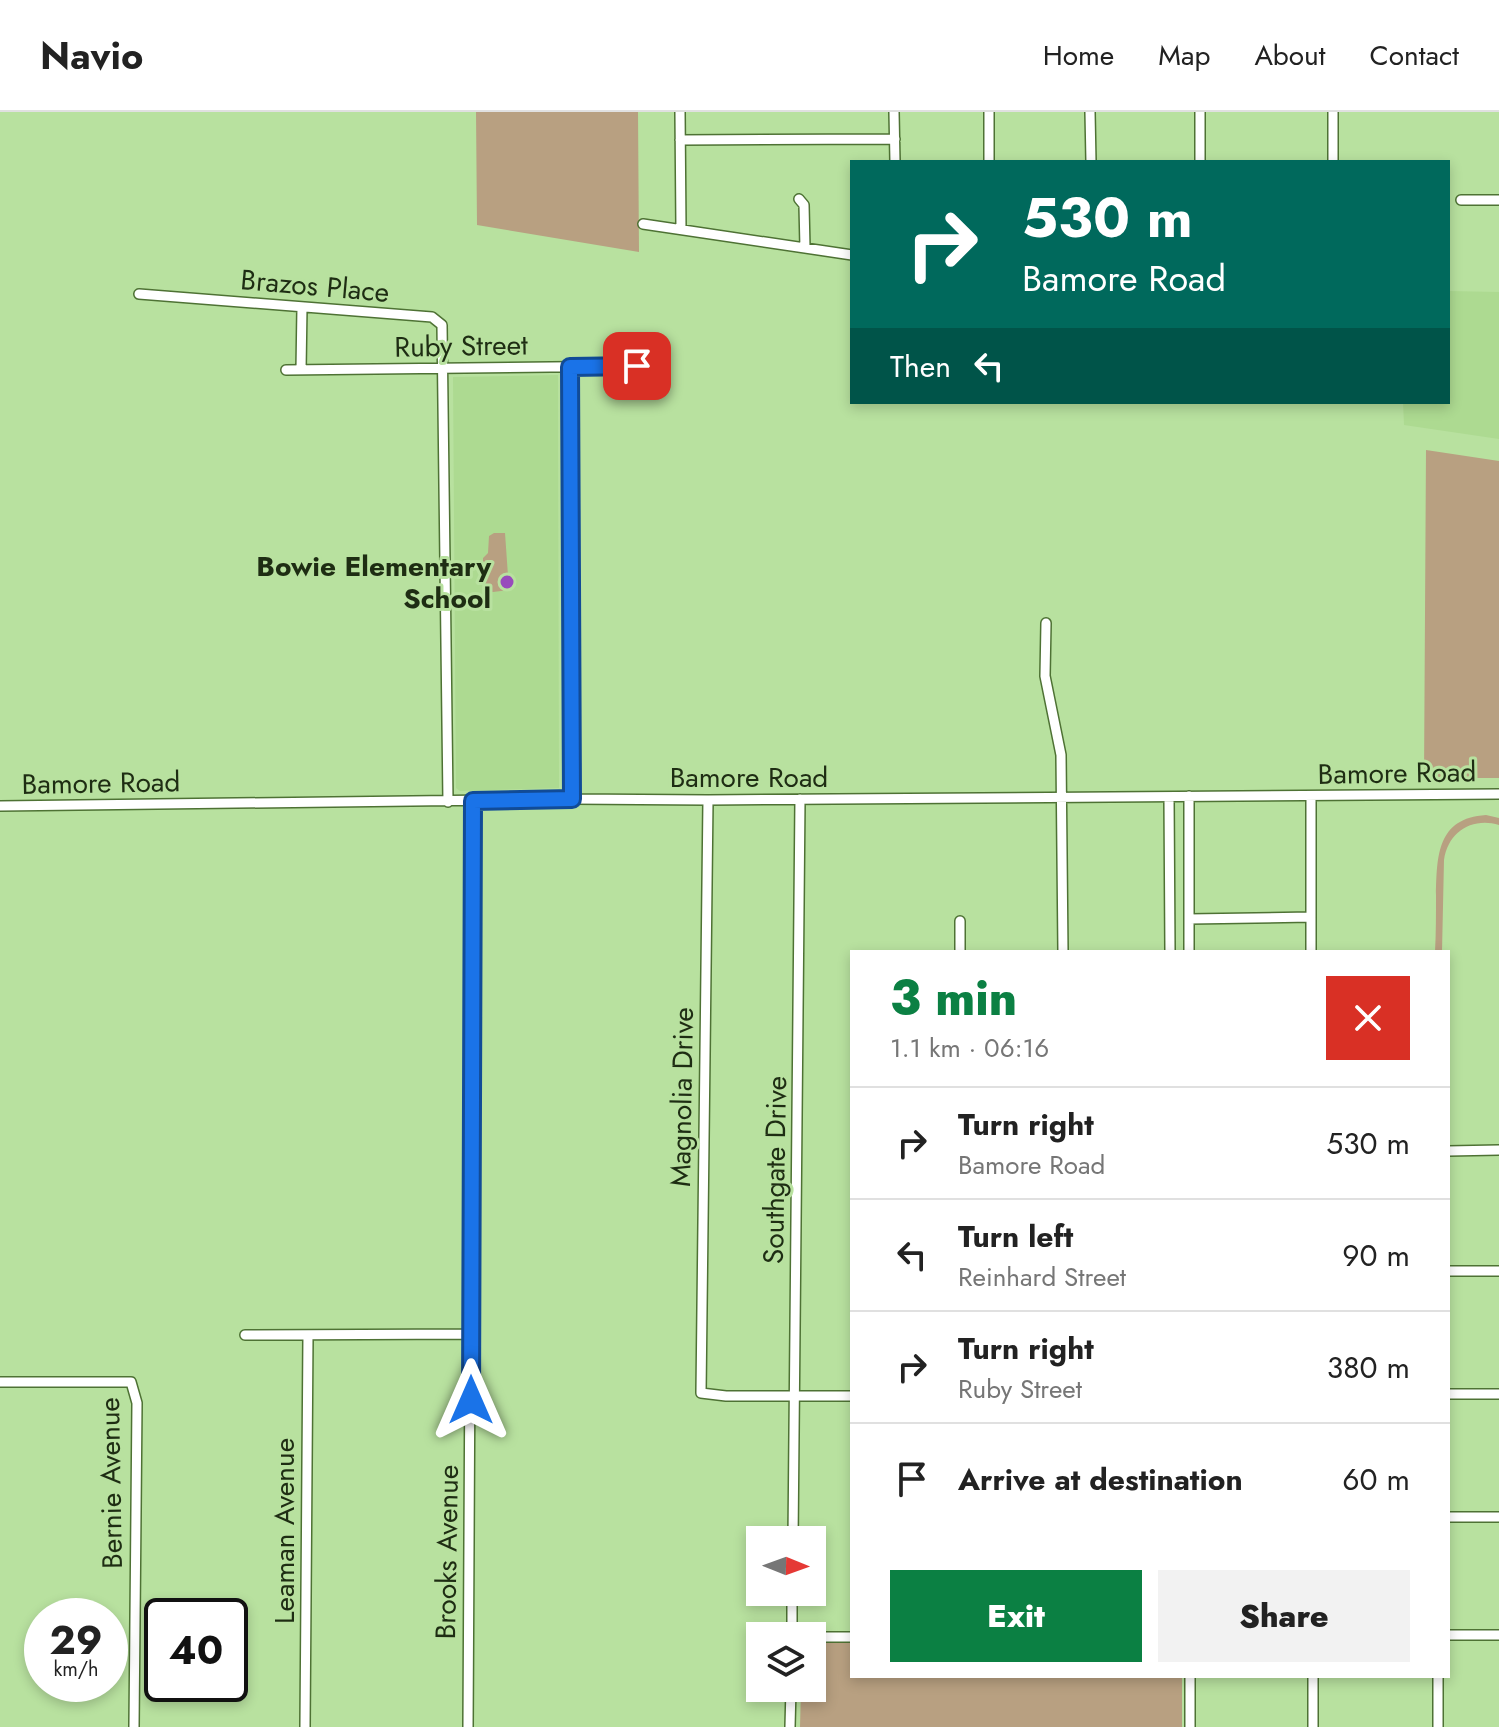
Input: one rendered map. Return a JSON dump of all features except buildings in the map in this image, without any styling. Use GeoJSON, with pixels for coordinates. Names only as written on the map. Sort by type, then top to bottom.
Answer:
{"type":"FeatureCollection","features":[{"type":"Feature","properties":{"kind":"street"},"geometry":{"type":"LineString","coordinates":[[680,112],[681,229]]}},
{"type":"Feature","properties":{"kind":"street"},"geometry":{"type":"LineString","coordinates":[[894,112],[895,160]]}},
{"type":"Feature","properties":{"kind":"street"},"geometry":{"type":"LineString","coordinates":[[989,112],[989,160]]}},
{"type":"Feature","properties":{"kind":"street"},"geometry":{"type":"LineString","coordinates":[[1090,112],[1091,160]]}},
{"type":"Feature","properties":{"kind":"street"},"geometry":{"type":"LineString","coordinates":[[1200,112],[1200,160]]}},
{"type":"Feature","properties":{"kind":"street"},"geometry":{"type":"LineString","coordinates":[[1333,112],[1333,160]]}},
{"type":"Feature","properties":{"kind":"street"},"geometry":{"type":"LineString","coordinates":[[680,140],[895,139]]}},
{"type":"Feature","properties":{"kind":"street"},"geometry":{"type":"LineString","coordinates":[[799,199],[804,205],[805,248]]}},
{"type":"Feature","properties":{"kind":"street"},"geometry":{"type":"LineString","coordinates":[[1461,200],[1499,200]]}},
{"type":"Feature","properties":{"kind":"street"},"geometry":{"type":"LineString","coordinates":[[643,224],[850,255]]}},
{"type":"Feature","properties":{"kind":"street","name":"Brazos Place"},"geometry":{"type":"LineString","coordinates":[[139,294],[432,317],[442,325],[448,802]]}},
{"type":"Feature","properties":{"kind":"street"},"geometry":{"type":"LineString","coordinates":[[301,370],[302,307]]}},
{"type":"Feature","properties":{"kind":"street","name":"Ruby Street"},"geometry":{"type":"LineString","coordinates":[[286,370],[637,366]]}},
{"type":"Feature","properties":{"kind":"street"},"geometry":{"type":"LineString","coordinates":[[570,367],[572,799]]}},
{"type":"Feature","properties":{"kind":"street"},"geometry":{"type":"LineString","coordinates":[[1046,623],[1045,676],[1057,729],[1062,797],[1063,950]]}},
{"type":"Feature","properties":{"kind":"street","name":"Bamore Road"},"geometry":{"type":"LineString","coordinates":[[0,806],[572,799],[1499,794]]}},
{"type":"Feature","properties":{"kind":"street"},"geometry":{"type":"LineString","coordinates":[[1189,796],[1189,950]]}},
{"type":"Feature","properties":{"kind":"street"},"geometry":{"type":"LineString","coordinates":[[1311,796],[1311,950]]}},
{"type":"Feature","properties":{"kind":"street"},"geometry":{"type":"LineString","coordinates":[[1169,797],[1170,950]]}},
{"type":"Feature","properties":{"kind":"street","name":"Southgate Drive"},"geometry":{"type":"LineString","coordinates":[[793,1526],[800,799]]}},
{"type":"Feature","properties":{"kind":"street","name":"Magnolia Drive"},"geometry":{"type":"LineString","coordinates":[[708,800],[701,1393],[795,1396]]}},
{"type":"Feature","properties":{"kind":"street","name":"Brooks Avenue"},"geometry":{"type":"LineString","coordinates":[[468,1727],[473,801]]}},
{"type":"Feature","properties":{"kind":"street"},"geometry":{"type":"LineString","coordinates":[[1189,919],[1311,917]]}},
{"type":"Feature","properties":{"kind":"street"},"geometry":{"type":"LineString","coordinates":[[960,921],[960,950]]}},
{"type":"Feature","properties":{"kind":"street"},"geometry":{"type":"LineString","coordinates":[[1450,1151],[1499,1150]]}},
{"type":"Feature","properties":{"kind":"street"},"geometry":{"type":"LineString","coordinates":[[1450,1271],[1499,1271]]}},
{"type":"Feature","properties":{"kind":"street"},"geometry":{"type":"LineString","coordinates":[[245,1335],[471,1334]]}},
{"type":"Feature","properties":{"kind":"street","name":"Leaman Avenue"},"geometry":{"type":"LineString","coordinates":[[305,1727],[308,1335]]}},
{"type":"Feature","properties":{"kind":"street","name":"Bernie Avenue"},"geometry":{"type":"LineString","coordinates":[[0,1382],[131,1382],[137,1403],[134,1727]]}},
{"type":"Feature","properties":{"kind":"street"},"geometry":{"type":"LineString","coordinates":[[1450,1394],[1499,1394]]}},
{"type":"Feature","properties":{"kind":"street"},"geometry":{"type":"LineString","coordinates":[[795,1396],[850,1396]]}},
{"type":"Feature","properties":{"kind":"street"},"geometry":{"type":"LineString","coordinates":[[1450,1517],[1499,1517]]}},
{"type":"Feature","properties":{"kind":"street"},"geometry":{"type":"LineString","coordinates":[[1450,1635],[1499,1635]]}},
{"type":"Feature","properties":{"kind":"street"},"geometry":{"type":"LineString","coordinates":[[826,1637],[850,1637]]}},
{"type":"Feature","properties":{"kind":"street"},"geometry":{"type":"LineString","coordinates":[[1190,1678],[1190,1727]]}},
{"type":"Feature","properties":{"kind":"street"},"geometry":{"type":"LineString","coordinates":[[1313,1678],[1313,1727]]}},
{"type":"Feature","properties":{"kind":"street"},"geometry":{"type":"LineString","coordinates":[[1438,1678],[1438,1727]]}},
{"type":"Feature","properties":{"kind":"street"},"geometry":{"type":"LineString","coordinates":[[790,1727],[791,1702]]}},
{"type":"Feature","properties":{"kind":"shaded area"},"geometry":{"type":"Polygon","coordinates":[[[476,112],[638,112],[639,252],[477,225],[476,112]]]}},
{"type":"Feature","properties":{"kind":"shaded area"},"geometry":{"type":"Polygon","coordinates":[[[1450,291],[1499,292],[1499,439],[1404,425],[1403,404],[1450,404],[1450,291]]]}},
{"type":"Feature","properties":{"kind":"shaded area","name":"Bowie Elementary School"},"geometry":{"type":"Polygon","coordinates":[[[558,375],[559,788],[460,791],[456,788],[453,377],[558,375]]]}},
{"type":"Feature","properties":{"kind":"shaded area"},"geometry":{"type":"Polygon","coordinates":[[[1426,450],[1499,461],[1499,778],[1424,778],[1426,450]]]}},
{"type":"Feature","properties":{"kind":"shaded area"},"geometry":{"type":"Polygon","coordinates":[[[505,533],[509,590],[485,593],[483,558],[488,553],[489,536],[505,533]]]}},
{"type":"Feature","properties":{"kind":"shaded area"},"geometry":{"type":"Polygon","coordinates":[[[1486,815],[1499,818],[1499,825],[1471,825],[1450,842],[1444,860],[1442,950],[1435,950],[1439,853],[1449,831],[1470,818],[1486,815]]]}},
{"type":"Feature","properties":{"kind":"shaded area"},"geometry":{"type":"Polygon","coordinates":[[[826,1642],[850,1642],[850,1678],[1182,1678],[1182,1727],[800,1727],[801,1702],[826,1702],[826,1642]]]}},
{"type":"Feature","properties":{"kind":"place","name":"Bowie Elementary School"},"geometry":{"type":"Point","coordinates":[507,582]}},
{"type":"Feature","properties":{"kind":"route"},"geometry":{"type":"LineString","coordinates":[[471,1400],[473,801],[572,799],[570,367],[637,366]]}}]}
